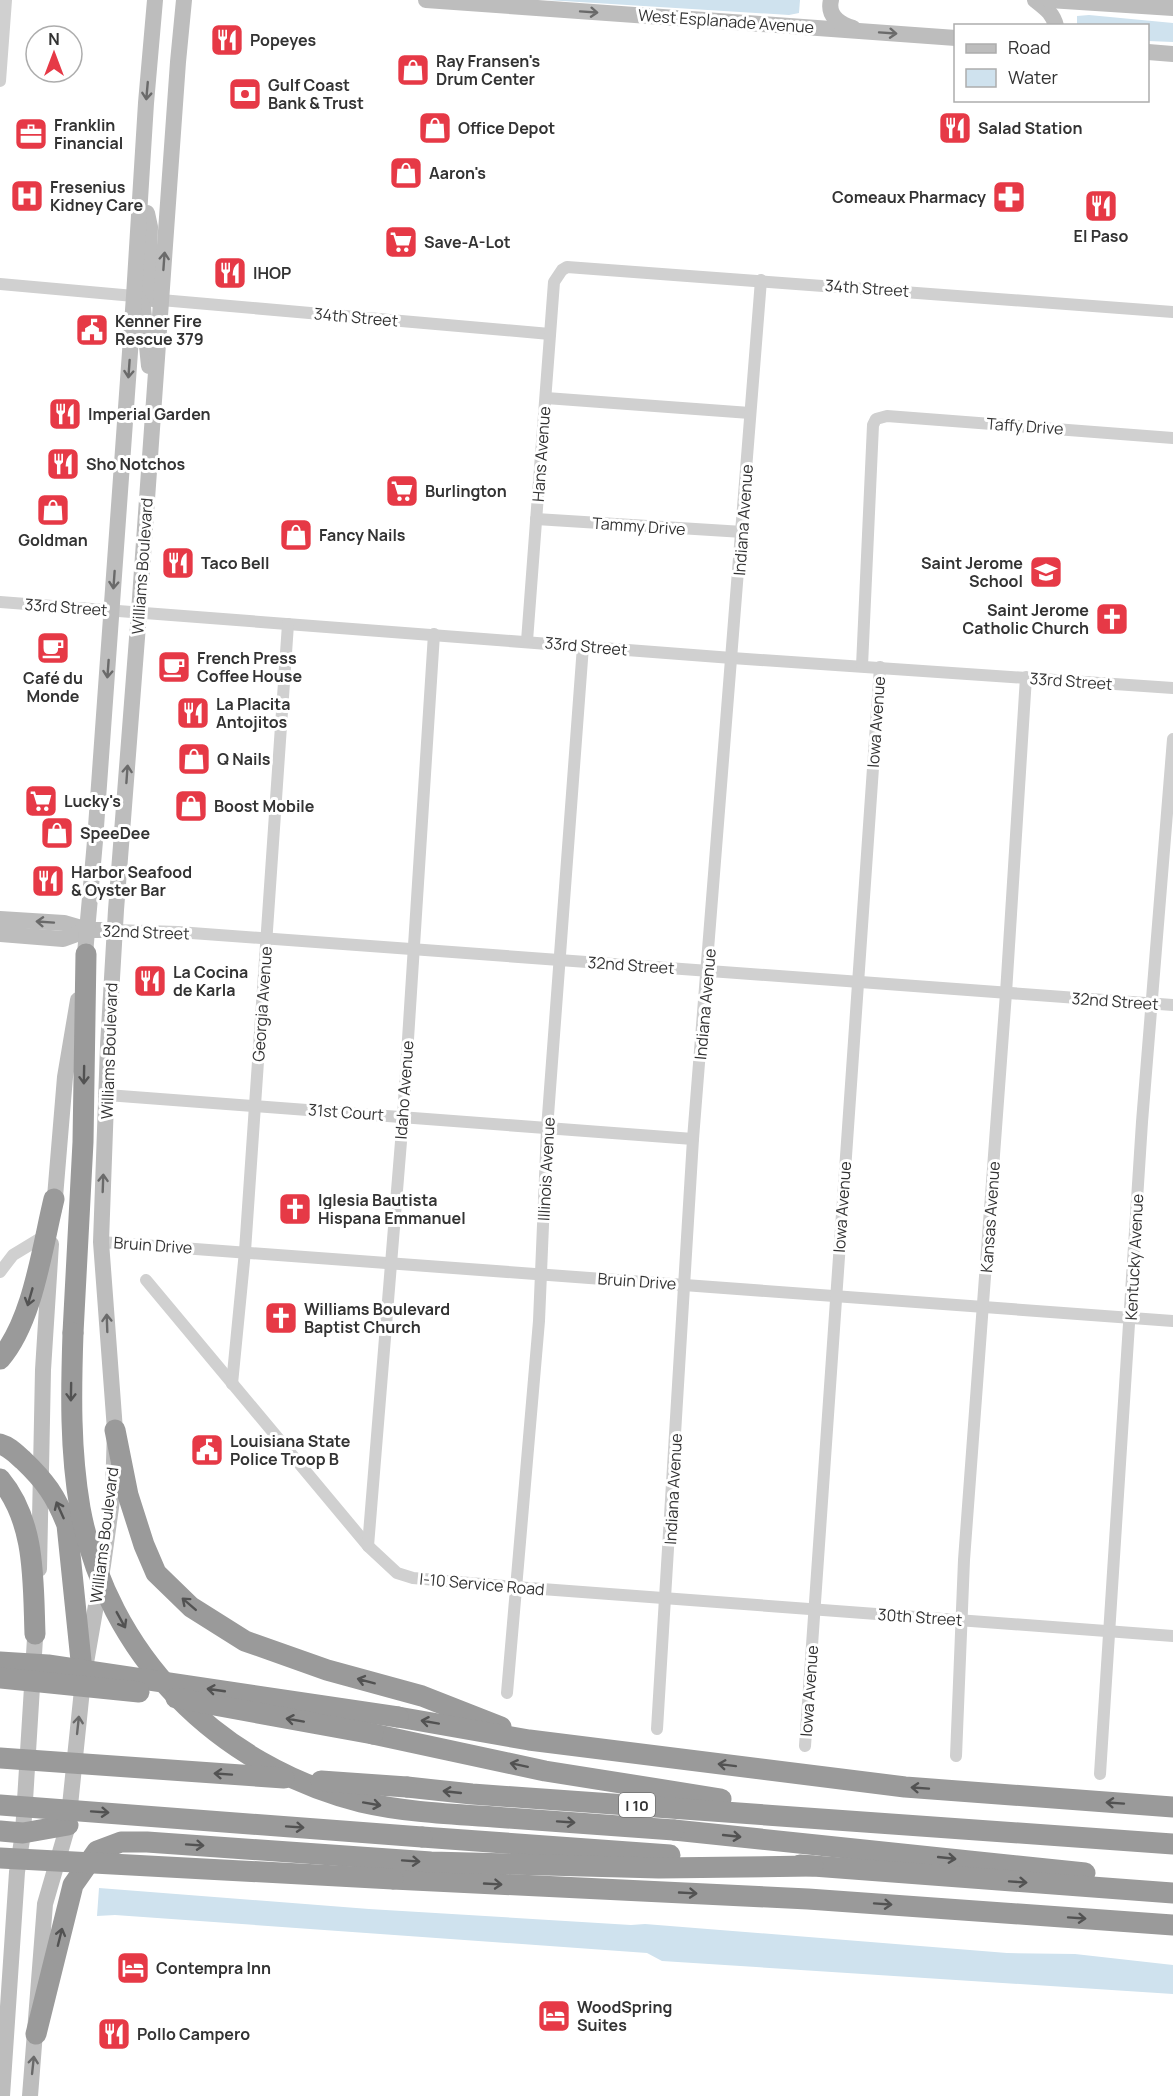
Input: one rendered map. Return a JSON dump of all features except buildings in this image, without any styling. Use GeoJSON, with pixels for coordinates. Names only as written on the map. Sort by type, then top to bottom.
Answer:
{"type":"FeatureCollection","features":[{"type":"Feature","properties":{"kind":"highway"},"geometry":{"type":"LineString","coordinates":[[86,954],[83,1142],[71,1411],[75,1475],[90,1549],[111,1601],[133,1641],[163,1682],[197,1717],[244,1753],[279,1773],[316,1789],[363,1802],[413,1811],[674,1830],[1173,1882]]}},
{"type":"Feature","properties":{"kind":"highway"},"geometry":{"type":"LineString","coordinates":[[0,1359],[17,1333],[25,1313],[54,1199]]}},
{"type":"Feature","properties":{"kind":"highway"},"geometry":{"type":"LineString","coordinates":[[115,1430],[128,1495],[144,1545],[156,1573],[190,1607],[244,1641],[327,1670],[422,1696],[484,1719],[529,1740]]}},
{"type":"Feature","properties":{"kind":"highway"},"geometry":{"type":"LineString","coordinates":[[0,1444],[8,1446],[41,1476],[59,1505],[67,1525],[82,1680]]}},
{"type":"Feature","properties":{"kind":"highway"},"geometry":{"type":"LineString","coordinates":[[0,1479],[17,1504],[32,1560],[35,1634]]}},
{"type":"Feature","properties":{"kind":"highway"},"geometry":{"type":"LineString","coordinates":[[0,1650],[48,1665]]}},
{"type":"Feature","properties":{"kind":"highway"},"geometry":{"type":"LineString","coordinates":[[0,1662],[48,1665],[398,1717],[529,1740],[905,1787],[1173,1807]]}},
{"type":"Feature","properties":{"kind":"highway"},"geometry":{"type":"LineString","coordinates":[[0,1678],[142,1692],[373,1734],[545,1771],[867,1821]]}},
{"type":"Feature","properties":{"kind":"highway","name":"I 10"},"geometry":{"type":"LineString","coordinates":[[0,1758],[1173,1844]]}},
{"type":"Feature","properties":{"kind":"highway"},"geometry":{"type":"LineString","coordinates":[[0,1805],[1173,1893]]}},
{"type":"Feature","properties":{"kind":"highway"},"geometry":{"type":"LineString","coordinates":[[0,1832],[23,1833],[68,1826]]}},
{"type":"Feature","properties":{"kind":"highway"},"geometry":{"type":"LineString","coordinates":[[0,1842],[10,1851],[17,1872]]}},
{"type":"Feature","properties":{"kind":"highway"},"geometry":{"type":"LineString","coordinates":[[36,2034],[73,1885],[98,1851],[121,1842],[431,1862],[659,1868],[813,1866]]}},
{"type":"Feature","properties":{"kind":"highway"},"geometry":{"type":"LineString","coordinates":[[0,1858],[808,1899],[1173,1924]]}},
{"type":"Feature","properties":{"kind":"main road","name":"Williams Boulevard"},"geometry":{"type":"LineString","coordinates":[[2,2096],[17,1872],[23,1833],[41,1540],[43,1370],[54,1199],[65,1077],[86,954],[155,0]]}},
{"type":"Feature","properties":{"kind":"main road","name":"Williams Boulevard"},"geometry":{"type":"LineString","coordinates":[[30,2096],[45,1904],[68,1826],[82,1680],[104,1565],[113,1493],[115,1430],[101,1242],[107,1095],[115,930],[184,0]]}},
{"type":"Feature","properties":{"kind":"main road","name":"West Esplanade Avenue"},"geometry":{"type":"LineString","coordinates":[[426,0],[954,38]]}},
{"type":"Feature","properties":{"kind":"main road"},"geometry":{"type":"LineString","coordinates":[[831,0],[830,10],[835,19],[862,31]]}},
{"type":"Feature","properties":{"kind":"main road"},"geometry":{"type":"LineString","coordinates":[[1035,0],[1049,11],[1056,24]]}},
{"type":"Feature","properties":{"kind":"main road"},"geometry":{"type":"LineString","coordinates":[[1049,0],[1173,8]]}},
{"type":"Feature","properties":{"kind":"main road"},"geometry":{"type":"LineString","coordinates":[[1149,52],[1173,54]]}},
{"type":"Feature","properties":{"kind":"main road"},"geometry":{"type":"LineString","coordinates":[[141,180],[150,228],[148,291],[153,299],[162,300]]}},
{"type":"Feature","properties":{"kind":"main road"},"geometry":{"type":"LineString","coordinates":[[134,297],[143,307],[154,399]]}},
{"type":"Feature","properties":{"kind":"main road","name":"32nd Street"},"geometry":{"type":"LineString","coordinates":[[0,919],[64,923],[88,930],[115,930]]}},
{"type":"Feature","properties":{"kind":"main road","name":"32nd Street"},"geometry":{"type":"LineString","coordinates":[[0,934],[63,939],[88,930]]}},
{"type":"Feature","properties":{"kind":"street"},"geometry":{"type":"LineString","coordinates":[[0,81],[6,0]]}},
{"type":"Feature","properties":{"kind":"street","name":"34th Street"},"geometry":{"type":"LineString","coordinates":[[562,270],[567,267],[761,280],[1173,312]]}},
{"type":"Feature","properties":{"kind":"street","name":"Hans Avenue"},"geometry":{"type":"LineString","coordinates":[[527,641],[554,282],[562,270]]}},
{"type":"Feature","properties":{"kind":"street","name":"Indiana Avenue"},"geometry":{"type":"LineString","coordinates":[[657,1729],[693,1139],[743,532],[761,280]]}},
{"type":"Feature","properties":{"kind":"street"},"geometry":{"type":"LineString","coordinates":[[0,284],[134,297]]}},
{"type":"Feature","properties":{"kind":"street","name":"34th Street"},"geometry":{"type":"LineString","coordinates":[[162,300],[550,334]]}},
{"type":"Feature","properties":{"kind":"street"},"geometry":{"type":"LineString","coordinates":[[546,398],[750,413]]}},
{"type":"Feature","properties":{"kind":"street","name":"Taffy Drive"},"geometry":{"type":"LineString","coordinates":[[877,418],[887,416],[1173,438]]}},
{"type":"Feature","properties":{"kind":"street","name":"Iowa Avenue"},"geometry":{"type":"LineString","coordinates":[[862,666],[873,425],[877,418]]}},
{"type":"Feature","properties":{"kind":"street","name":"Tammy Drive"},"geometry":{"type":"LineString","coordinates":[[536,519],[743,532]]}},
{"type":"Feature","properties":{"kind":"street","name":"33rd Street"},"geometry":{"type":"LineString","coordinates":[[0,602],[732,658],[1173,688]]}},
{"type":"Feature","properties":{"kind":"street","name":"Georgia Avenue"},"geometry":{"type":"LineString","coordinates":[[231,1384],[255,1105],[288,624]]}},
{"type":"Feature","properties":{"kind":"street","name":"Idaho Avenue"},"geometry":{"type":"LineString","coordinates":[[368,1546],[403,1117],[434,634]]}},
{"type":"Feature","properties":{"kind":"street","name":"Illinois Avenue"},"geometry":{"type":"LineString","coordinates":[[507,1693],[539,1321],[547,1129],[583,646]]}},
{"type":"Feature","properties":{"kind":"street","name":"Iowa Avenue"},"geometry":{"type":"LineString","coordinates":[[805,1746],[880,667]]}},
{"type":"Feature","properties":{"kind":"street","name":"Kansas Avenue"},"geometry":{"type":"LineString","coordinates":[[956,1756],[964,1560],[984,1307],[1026,677]]}},
{"type":"Feature","properties":{"kind":"street","name":"Kentucky Avenue"},"geometry":{"type":"LineString","coordinates":[[1100,1774],[1142,1122],[1173,739]]}},
{"type":"Feature","properties":{"kind":"street","name":"32nd Street"},"geometry":{"type":"LineString","coordinates":[[115,930],[135,929],[1173,1005]]}},
{"type":"Feature","properties":{"kind":"street","name":"31st Court"},"geometry":{"type":"LineString","coordinates":[[107,1095],[693,1139]]}},
{"type":"Feature","properties":{"kind":"street"},"geometry":{"type":"LineString","coordinates":[[0,1272],[14,1255],[46,1235]]}},
{"type":"Feature","properties":{"kind":"street","name":"Bruin Drive"},"geometry":{"type":"LineString","coordinates":[[101,1242],[1173,1321]]}},
{"type":"Feature","properties":{"kind":"street","name":"I-10 Service Road"},"geometry":{"type":"LineString","coordinates":[[146,1280],[368,1546],[397,1573],[413,1578],[666,1598]]}},
{"type":"Feature","properties":{"kind":"street","name":"30th Street"},"geometry":{"type":"LineString","coordinates":[[666,1598],[1173,1636]]}},
{"type":"Feature","properties":{"kind":"water"},"geometry":{"type":"Polygon","coordinates":[[[547,0],[800,0],[799,13],[789,15],[547,0]]]}},
{"type":"Feature","properties":{"kind":"water"},"geometry":{"type":"Polygon","coordinates":[[[1089,15],[1173,23],[1173,42],[1149,41],[1149,24],[1077,24],[1077,16],[1089,15]]]}},
{"type":"Feature","properties":{"kind":"water"},"geometry":{"type":"Polygon","coordinates":[[[99,1888],[369,1909],[645,1924],[1007,1953],[1075,1954],[1173,1965],[1173,1994],[662,1961],[647,1953],[115,1915],[97,1916],[99,1888]]]}},
{"type":"Feature","properties":{"kind":"place","name":"Popeyes"},"geometry":{"type":"Point","coordinates":[227,40]}},
{"type":"Feature","properties":{"kind":"place","name":"Ray Fransen's Drum Center"},"geometry":{"type":"Point","coordinates":[413,70]}},
{"type":"Feature","properties":{"kind":"place","name":"Gulf Coast Bank & Trust"},"geometry":{"type":"Point","coordinates":[245,94]}},
{"type":"Feature","properties":{"kind":"place","name":"Office Depot"},"geometry":{"type":"Point","coordinates":[435,128]}},
{"type":"Feature","properties":{"kind":"place","name":"Salad Station"},"geometry":{"type":"Point","coordinates":[955,128]}},
{"type":"Feature","properties":{"kind":"place","name":"Franklin Financial"},"geometry":{"type":"Point","coordinates":[31,134]}},
{"type":"Feature","properties":{"kind":"place","name":"Aaron's"},"geometry":{"type":"Point","coordinates":[406,173]}},
{"type":"Feature","properties":{"kind":"place","name":"Fresenius Kidney Care"},"geometry":{"type":"Point","coordinates":[27,196]}},
{"type":"Feature","properties":{"kind":"place","name":"Comeaux Pharmacy"},"geometry":{"type":"Point","coordinates":[1009,197]}},
{"type":"Feature","properties":{"kind":"place","name":"El Paso"},"geometry":{"type":"Point","coordinates":[1101,206]}},
{"type":"Feature","properties":{"kind":"place","name":"Save-A-Lot"},"geometry":{"type":"Point","coordinates":[401,242]}},
{"type":"Feature","properties":{"kind":"place","name":"IHOP"},"geometry":{"type":"Point","coordinates":[230,273]}},
{"type":"Feature","properties":{"kind":"place","name":"Kenner Fire Rescue 379"},"geometry":{"type":"Point","coordinates":[92,330]}},
{"type":"Feature","properties":{"kind":"place","name":"Imperial Garden"},"geometry":{"type":"Point","coordinates":[65,414]}},
{"type":"Feature","properties":{"kind":"place","name":"Sho Notchos"},"geometry":{"type":"Point","coordinates":[63,464]}},
{"type":"Feature","properties":{"kind":"place","name":"Burlington"},"geometry":{"type":"Point","coordinates":[402,491]}},
{"type":"Feature","properties":{"kind":"place","name":"Goldman"},"geometry":{"type":"Point","coordinates":[53,510]}},
{"type":"Feature","properties":{"kind":"place","name":"Fancy Nails"},"geometry":{"type":"Point","coordinates":[296,535]}},
{"type":"Feature","properties":{"kind":"place","name":"Taco Bell"},"geometry":{"type":"Point","coordinates":[178,563]}},
{"type":"Feature","properties":{"kind":"place","name":"Saint Jerome School"},"geometry":{"type":"Point","coordinates":[1046,572]}},
{"type":"Feature","properties":{"kind":"place","name":"Saint Jerome Catholic Church"},"geometry":{"type":"Point","coordinates":[1112,619]}},
{"type":"Feature","properties":{"kind":"place","name":"Café du Monde"},"geometry":{"type":"Point","coordinates":[53,648]}},
{"type":"Feature","properties":{"kind":"place","name":"French Press Coffee House"},"geometry":{"type":"Point","coordinates":[174,667]}},
{"type":"Feature","properties":{"kind":"place","name":"La Placita Antojitos"},"geometry":{"type":"Point","coordinates":[193,713]}},
{"type":"Feature","properties":{"kind":"place","name":"Q Nails"},"geometry":{"type":"Point","coordinates":[194,759]}},
{"type":"Feature","properties":{"kind":"place","name":"Lucky's"},"geometry":{"type":"Point","coordinates":[41,801]}},
{"type":"Feature","properties":{"kind":"place","name":"Boost Mobile"},"geometry":{"type":"Point","coordinates":[191,806]}},
{"type":"Feature","properties":{"kind":"place","name":"SpeeDee"},"geometry":{"type":"Point","coordinates":[57,833]}},
{"type":"Feature","properties":{"kind":"place","name":"Harbor Seafood & Oyster Bar"},"geometry":{"type":"Point","coordinates":[48,881]}},
{"type":"Feature","properties":{"kind":"place","name":"La Cocina de Karla"},"geometry":{"type":"Point","coordinates":[150,981]}},
{"type":"Feature","properties":{"kind":"place","name":"Iglesia Bautista Hispana Emmanuel"},"geometry":{"type":"Point","coordinates":[295,1209]}},
{"type":"Feature","properties":{"kind":"place","name":"Williams Boulevard Baptist Church"},"geometry":{"type":"Point","coordinates":[281,1318]}},
{"type":"Feature","properties":{"kind":"place","name":"Louisiana State Police Troop B"},"geometry":{"type":"Point","coordinates":[207,1450]}},
{"type":"Feature","properties":{"kind":"place","name":"Contempra Inn"},"geometry":{"type":"Point","coordinates":[133,1968]}},
{"type":"Feature","properties":{"kind":"place","name":"WoodSpring Suites"},"geometry":{"type":"Point","coordinates":[554,2016]}},
{"type":"Feature","properties":{"kind":"place","name":"Pollo Campero"},"geometry":{"type":"Point","coordinates":[114,2034]}}]}
